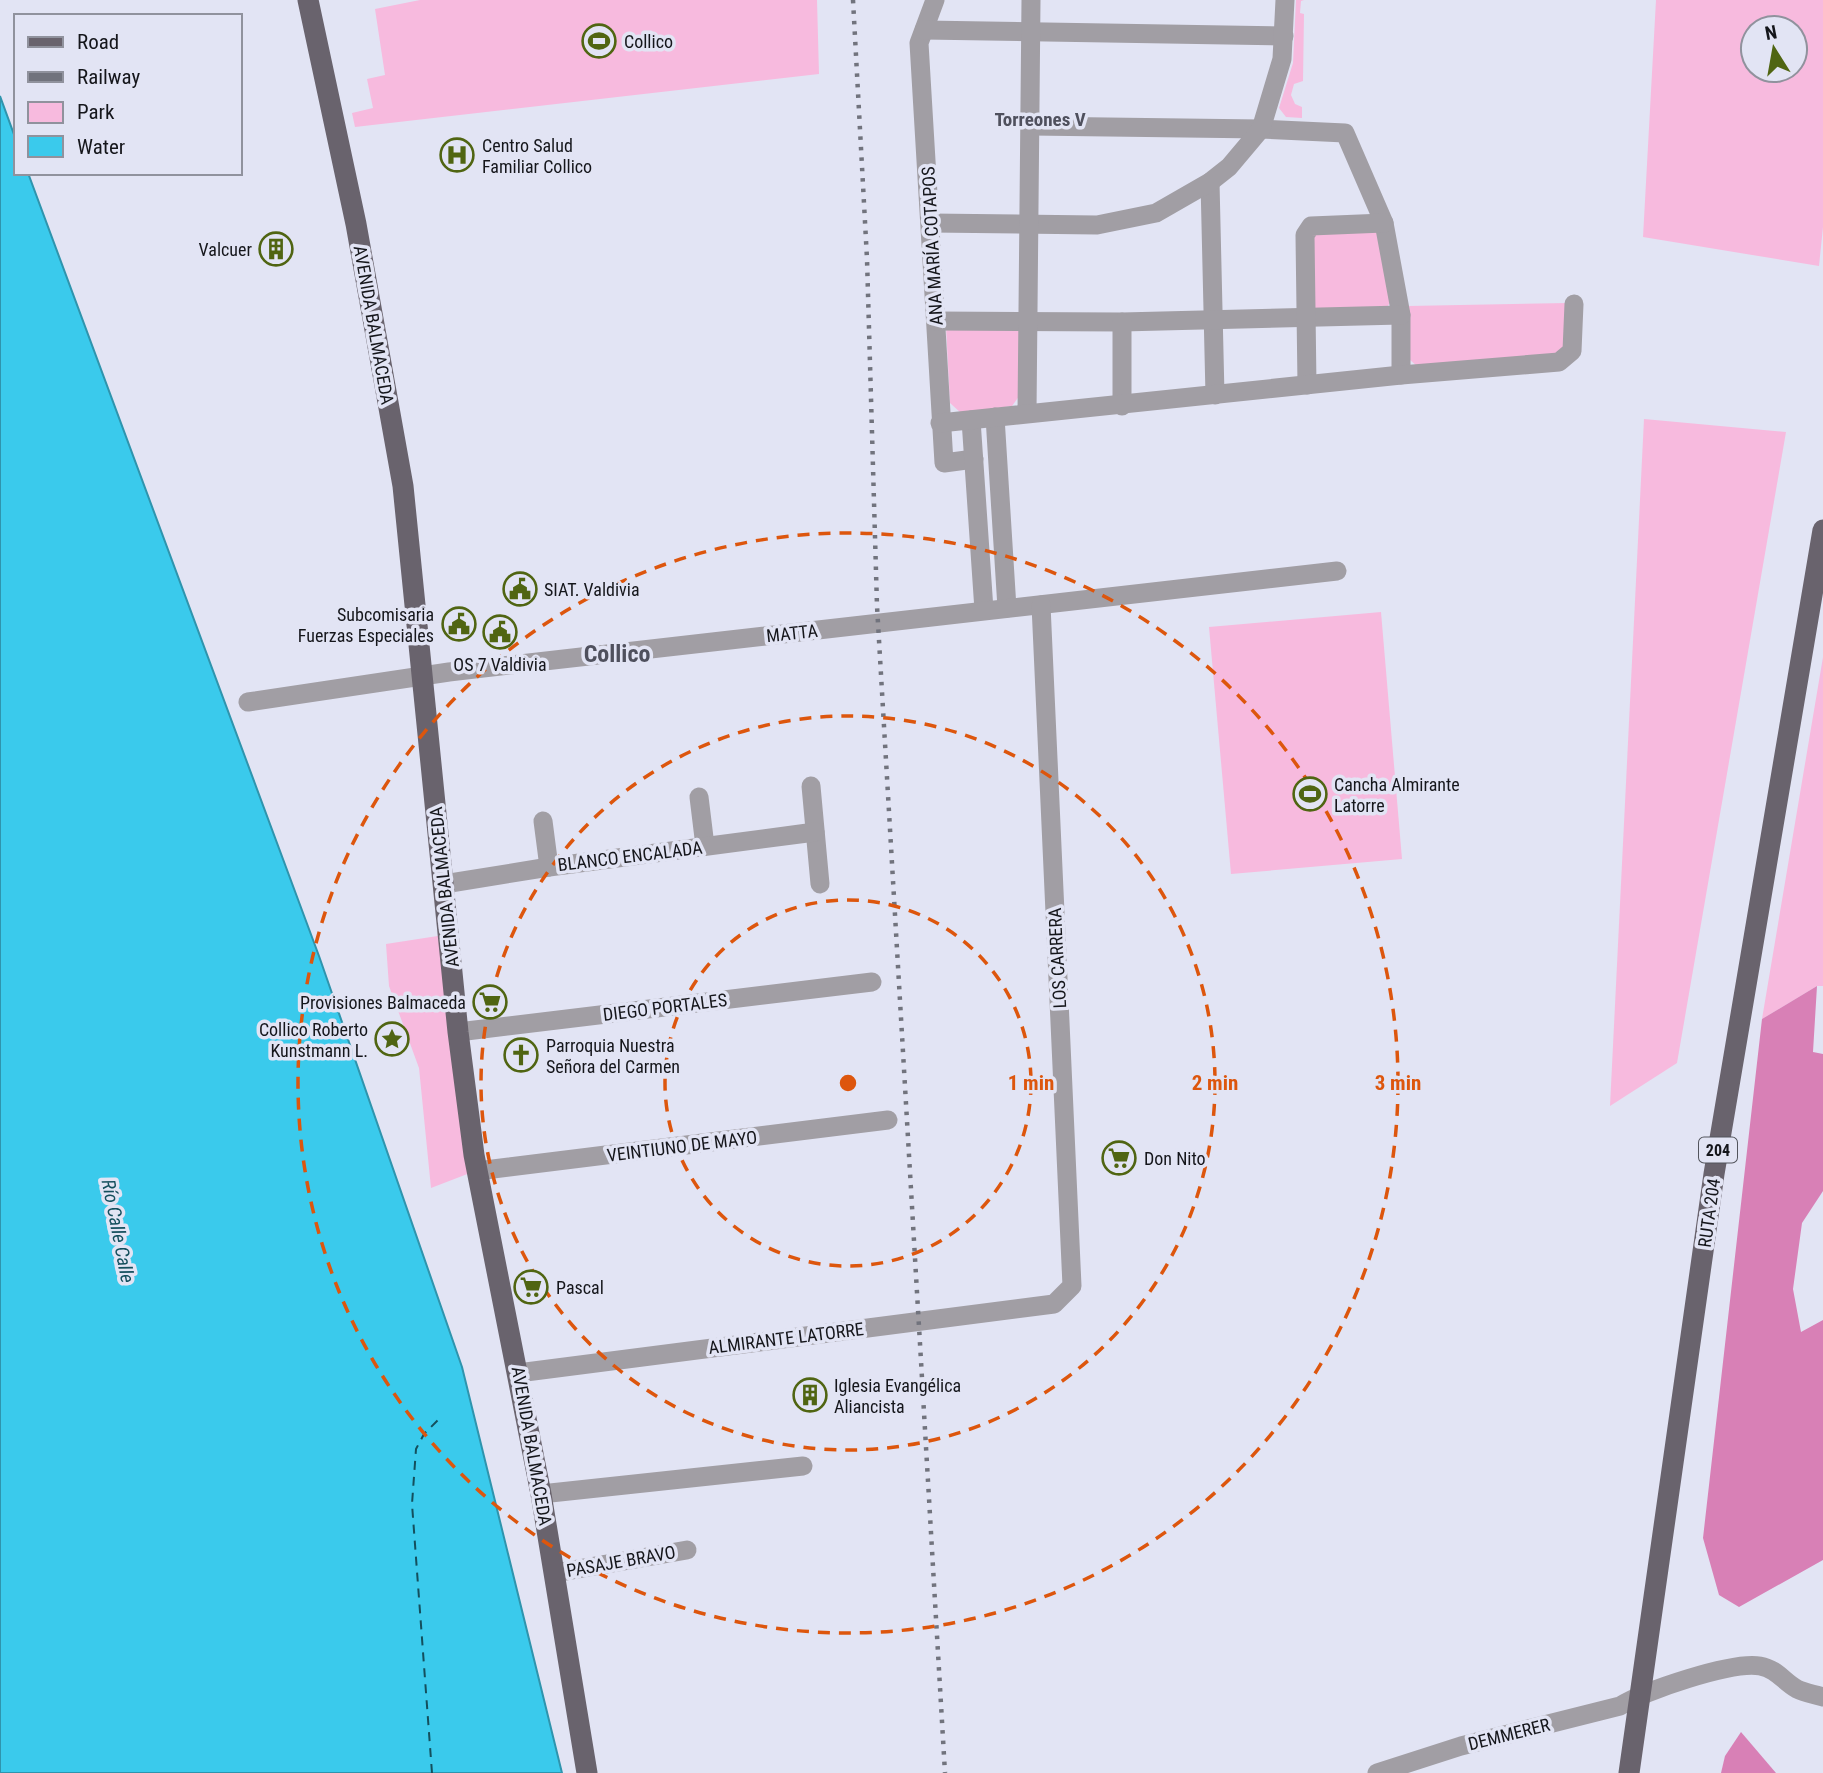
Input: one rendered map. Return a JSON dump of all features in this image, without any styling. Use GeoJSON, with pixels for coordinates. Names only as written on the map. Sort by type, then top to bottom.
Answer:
{"type":"FeatureCollection","features":[{"type":"Feature","properties":{"kind":"main road","name":"AVENIDA BALMACEDA"},"geometry":{"type":"LineString","coordinates":[[307,0],[356,224],[403,486],[458,1032],[477,1171],[541,1494],[587,1773]]}},
{"type":"Feature","properties":{"kind":"main road","name":"RUTA 204"},"geometry":{"type":"LineString","coordinates":[[1629,1773],[1714,1174],[1823,530]]}},
{"type":"Feature","properties":{"kind":"street","name":"ANA MARÍA COTAPOS"},"geometry":{"type":"LineString","coordinates":[[935,0],[919,43],[932,223],[940,423],[944,463],[974,459]]}},
{"type":"Feature","properties":{"kind":"street"},"geometry":{"type":"LineString","coordinates":[[1027,413],[1031,0]]}},
{"type":"Feature","properties":{"kind":"street"},"geometry":{"type":"LineString","coordinates":[[932,223],[1097,225],[1156,213],[1210,183],[1229,167],[1261,129],[1282,59],[1285,0]]}},
{"type":"Feature","properties":{"kind":"street"},"geometry":{"type":"LineString","coordinates":[[924,30],[1284,36]]}},
{"type":"Feature","properties":{"kind":"street"},"geometry":{"type":"LineString","coordinates":[[1031,126],[1261,129],[1345,133],[1384,223],[1401,315],[1401,375]]}},
{"type":"Feature","properties":{"kind":"street"},"geometry":{"type":"LineString","coordinates":[[1210,183],[1215,395]]}},
{"type":"Feature","properties":{"kind":"street"},"geometry":{"type":"LineString","coordinates":[[1307,385],[1305,235],[1311,226],[1384,223]]}},
{"type":"Feature","properties":{"kind":"street"},"geometry":{"type":"LineString","coordinates":[[940,423],[1401,375],[1559,362],[1572,351],[1574,304]]}},
{"type":"Feature","properties":{"kind":"street"},"geometry":{"type":"LineString","coordinates":[[936,321],[1214,321],[1401,315]]}},
{"type":"Feature","properties":{"kind":"street"},"geometry":{"type":"LineString","coordinates":[[1122,322],[1122,406]]}},
{"type":"Feature","properties":{"kind":"street"},"geometry":{"type":"LineString","coordinates":[[995,417],[1007,608]]}},
{"type":"Feature","properties":{"kind":"street"},"geometry":{"type":"LineString","coordinates":[[971,420],[984,610]]}},
{"type":"Feature","properties":{"kind":"street","name":"MATTA"},"geometry":{"type":"LineString","coordinates":[[248,702],[422,676],[1337,571]]}},
{"type":"Feature","properties":{"kind":"street","name":"LOS CARRERA"},"geometry":{"type":"LineString","coordinates":[[1041,605],[1072,1286],[1054,1304]]}},
{"type":"Feature","properties":{"kind":"street"},"geometry":{"type":"LineString","coordinates":[[811,786],[820,884]]}},
{"type":"Feature","properties":{"kind":"street"},"geometry":{"type":"LineString","coordinates":[[699,797],[705,846]]}},
{"type":"Feature","properties":{"kind":"street"},"geometry":{"type":"LineString","coordinates":[[543,821],[549,867]]}},
{"type":"Feature","properties":{"kind":"street","name":"BLANCO ENCALADA"},"geometry":{"type":"LineString","coordinates":[[444,884],[549,867],[815,832]]}},
{"type":"Feature","properties":{"kind":"street","name":"DIEGO PORTALES"},"geometry":{"type":"LineString","coordinates":[[458,1032],[872,982]]}},
{"type":"Feature","properties":{"kind":"street","name":"VEINTIUNO DE MAYO"},"geometry":{"type":"LineString","coordinates":[[477,1171],[888,1120]]}},
{"type":"Feature","properties":{"kind":"street","name":"ALMIRANTE LATORRE"},"geometry":{"type":"LineString","coordinates":[[518,1373],[1054,1304]]}},
{"type":"Feature","properties":{"kind":"street"},"geometry":{"type":"LineString","coordinates":[[541,1494],[803,1466]]}},
{"type":"Feature","properties":{"kind":"street","name":"PASAJE BRAVO"},"geometry":{"type":"LineString","coordinates":[[555,1573],[687,1550]]}},
{"type":"Feature","properties":{"kind":"street","name":"DEMMERER"},"geometry":{"type":"LineString","coordinates":[[1377,1773],[1461,1746],[1620,1706],[1640,1693],[1749,1666],[1777,1672],[1794,1687],[1823,1697]]}},
{"type":"Feature","properties":{"kind":"green space","name":"Collico"},"geometry":{"type":"Polygon","coordinates":[[[420,0],[817,0],[819,74],[355,127],[352,113],[373,108],[367,79],[385,75],[375,9],[420,0]]]}},
{"type":"Feature","properties":{"kind":"green space"},"geometry":{"type":"Polygon","coordinates":[[[1296,0],[1304,0],[1301,1],[1300,13],[1304,14],[1303,81],[1294,84],[1291,95],[1295,104],[1302,107],[1302,118],[1286,117],[1279,108],[1293,63],[1296,0]]]}},
{"type":"Feature","properties":{"kind":"green space"},"geometry":{"type":"Polygon","coordinates":[[[1656,0],[1823,0],[1823,227],[1819,266],[1643,237],[1656,0]]]}},
{"type":"Feature","properties":{"kind":"green space"},"geometry":{"type":"Polygon","coordinates":[[[1376,228],[1392,298],[1388,306],[1313,311],[1311,231],[1376,228]]]}},
{"type":"Feature","properties":{"kind":"green space"},"geometry":{"type":"Polygon","coordinates":[[[1568,303],[1566,346],[1558,354],[1419,368],[1408,358],[1408,306],[1568,303]]]}},
{"type":"Feature","properties":{"kind":"green space"},"geometry":{"type":"Polygon","coordinates":[[[1021,325],[1020,395],[1012,406],[961,413],[950,403],[946,326],[1021,325]]]}},
{"type":"Feature","properties":{"kind":"green space"},"geometry":{"type":"Polygon","coordinates":[[[1644,419],[1786,432],[1677,1063],[1610,1106],[1644,419]]]}},
{"type":"Feature","properties":{"kind":"green space","name":"Cancha Almirante Latorre"},"geometry":{"type":"Polygon","coordinates":[[[1381,612],[1402,859],[1231,874],[1209,627],[1381,612]]]}},
{"type":"Feature","properties":{"kind":"green space"},"geometry":{"type":"Polygon","coordinates":[[[1823,657],[1823,986],[1817,986],[1762,1019],[1823,657]]]}},
{"type":"Feature","properties":{"kind":"green space"},"geometry":{"type":"Polygon","coordinates":[[[444,935],[470,1173],[431,1188],[419,1068],[389,986],[386,944],[444,935]]]}},
{"type":"Feature","properties":{"kind":"shaded area"},"geometry":{"type":"Polygon","coordinates":[[[1817,986],[1813,1052],[1823,1054],[1823,1191],[1802,1223],[1793,1289],[1801,1332],[1823,1320],[1823,1560],[1739,1607],[1719,1595],[1703,1538],[1762,1019],[1817,986]]]}},
{"type":"Feature","properties":{"kind":"shaded area"},"geometry":{"type":"Polygon","coordinates":[[[1741,1732],[1776,1773],[1721,1773],[1725,1756],[1741,1732]]]}},
{"type":"Feature","properties":{"kind":"water","name":"Río Calle Calle"},"geometry":{"type":"Polygon","coordinates":[[[0,96],[14,134],[14,175],[29,175],[319,956],[462,1367],[562,1773],[0,1773],[0,96]]]}},
{"type":"Feature","properties":{"kind":"ferry route"},"geometry":{"type":"LineString","coordinates":[[432,1773],[412,1504],[416,1449],[424,1434],[438,1420]]}},
{"type":"Feature","properties":{"kind":"railway"},"geometry":{"type":"LineString","coordinates":[[853,0],[867,259],[877,606],[945,1773]]}},
{"type":"Feature","properties":{"kind":"place","name":"Collico"},"geometry":{"type":"Point","coordinates":[599,41]}},
{"type":"Feature","properties":{"kind":"place","name":"Centro Salud Familiar Collico"},"geometry":{"type":"Point","coordinates":[457,155]}},
{"type":"Feature","properties":{"kind":"place","name":"Valcuer"},"geometry":{"type":"Point","coordinates":[276,249]}},
{"type":"Feature","properties":{"kind":"place","name":"SIAT. Valdivia"},"geometry":{"type":"Point","coordinates":[520,589]}},
{"type":"Feature","properties":{"kind":"place","name":"Subcomisaria Fuerzas Especiales"},"geometry":{"type":"Point","coordinates":[459,624]}},
{"type":"Feature","properties":{"kind":"place","name":"OS 7 Valdivia"},"geometry":{"type":"Point","coordinates":[500,632]}},
{"type":"Feature","properties":{"kind":"place","name":"Cancha Almirante Latorre"},"geometry":{"type":"Point","coordinates":[1310,794]}},
{"type":"Feature","properties":{"kind":"place","name":"Provisiones Balmaceda"},"geometry":{"type":"Point","coordinates":[490,1002]}},
{"type":"Feature","properties":{"kind":"place","name":"Collico Roberto Kunstmann L."},"geometry":{"type":"Point","coordinates":[392,1039]}},
{"type":"Feature","properties":{"kind":"place","name":"Parroquia Nuestra Señora del Carmen"},"geometry":{"type":"Point","coordinates":[521,1055]}},
{"type":"Feature","properties":{"kind":"place","name":"Don Nito"},"geometry":{"type":"Point","coordinates":[1119,1158]}},
{"type":"Feature","properties":{"kind":"place","name":"Pascal"},"geometry":{"type":"Point","coordinates":[531,1287]}},
{"type":"Feature","properties":{"kind":"place","name":"Iglesia Evangélica Aliancista"},"geometry":{"type":"Point","coordinates":[810,1395]}},
{"type":"Feature","properties":{"kind":"district","name":"Torreones V"},"geometry":{"type":"Point","coordinates":[1040,119]}},
{"type":"Feature","properties":{"kind":"district","name":"Collico"},"geometry":{"type":"Point","coordinates":[617,654]}}]}
